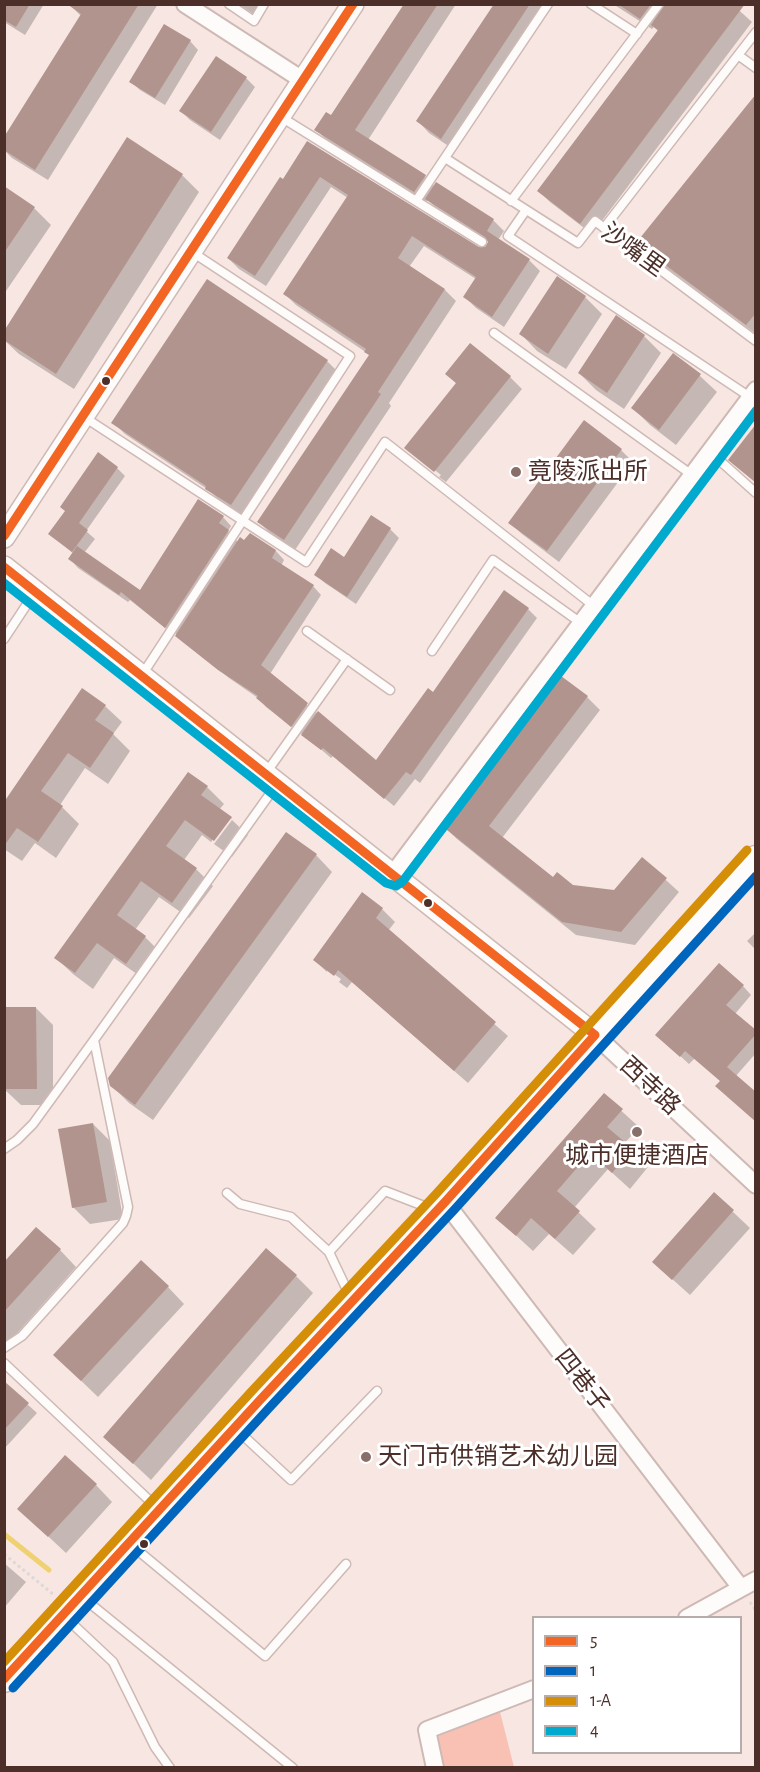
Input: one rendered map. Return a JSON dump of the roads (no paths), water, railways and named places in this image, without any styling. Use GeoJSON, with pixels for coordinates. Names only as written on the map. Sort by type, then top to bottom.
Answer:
{"type":"FeatureCollection","features":[{"type":"Feature","properties":{"kind":"main road"},"geometry":{"type":"LineString","coordinates":[[4,1662],[69,1604],[129,1544],[590,1032],[756,842]]}},
{"type":"Feature","properties":{"kind":"main road"},"geometry":{"type":"LineString","coordinates":[[590,1032],[756,858]]}},
{"type":"Feature","properties":{"kind":"main road"},"geometry":{"type":"LineString","coordinates":[[4,1680],[151,1502],[251,1391],[346,1290],[434,1204]]}},
{"type":"Feature","properties":{"kind":"street"},"geometry":{"type":"LineString","coordinates":[[185,4],[304,81]]}},
{"type":"Feature","properties":{"kind":"street"},"geometry":{"type":"LineString","coordinates":[[4,537],[353,4]]}},
{"type":"Feature","properties":{"kind":"street"},"geometry":{"type":"LineString","coordinates":[[393,874],[753,394]]}},
{"type":"Feature","properties":{"kind":"street","name":"西寺路"},"geometry":{"type":"LineString","coordinates":[[4,567],[590,1032],[756,1185]]}},
{"type":"Feature","properties":{"kind":"street","name":"四巷子"},"geometry":{"type":"LineString","coordinates":[[434,1204],[748,1584]]}},
{"type":"Feature","properties":{"kind":"street"},"geometry":{"type":"LineString","coordinates":[[689,1616],[748,1584]]}},
{"type":"Feature","properties":{"kind":"street"},"geometry":{"type":"LineString","coordinates":[[435,1767],[427,1730],[532,1690]]}},
{"type":"Feature","properties":{"kind":"lane"},"geometry":{"type":"LineString","coordinates":[[229,4],[254,21],[264,4]]}},
{"type":"Feature","properties":{"kind":"lane"},"geometry":{"type":"LineString","coordinates":[[416,201],[548,4]]}},
{"type":"Feature","properties":{"kind":"lane"},"geometry":{"type":"LineString","coordinates":[[591,4],[638,33]]}},
{"type":"Feature","properties":{"kind":"lane"},"geometry":{"type":"LineString","coordinates":[[512,201],[659,4]]}},
{"type":"Feature","properties":{"kind":"lane"},"geometry":{"type":"LineString","coordinates":[[604,228],[756,32]]}},
{"type":"Feature","properties":{"kind":"lane"},"geometry":{"type":"LineString","coordinates":[[738,55],[756,68]]}},
{"type":"Feature","properties":{"kind":"lane"},"geometry":{"type":"LineString","coordinates":[[281,117],[482,242]]}},
{"type":"Feature","properties":{"kind":"lane","name":"沙嘴里"},"geometry":{"type":"LineString","coordinates":[[445,158],[578,243],[595,221],[756,341]]}},
{"type":"Feature","properties":{"kind":"lane"},"geometry":{"type":"LineString","coordinates":[[526,210],[508,236],[753,394]]}},
{"type":"Feature","properties":{"kind":"lane"},"geometry":{"type":"LineString","coordinates":[[142,676],[350,356],[192,252]]}},
{"type":"Feature","properties":{"kind":"lane"},"geometry":{"type":"LineString","coordinates":[[494,333],[692,475]]}},
{"type":"Feature","properties":{"kind":"lane"},"geometry":{"type":"LineString","coordinates":[[84,417],[306,562],[386,442],[594,606]]}},
{"type":"Feature","properties":{"kind":"lane"},"geometry":{"type":"LineString","coordinates":[[709,451],[756,493]]}},
{"type":"Feature","properties":{"kind":"lane"},"geometry":{"type":"LineString","coordinates":[[432,651],[493,560],[581,623]]}},
{"type":"Feature","properties":{"kind":"lane"},"geometry":{"type":"LineString","coordinates":[[4,639],[36,592]]}},
{"type":"Feature","properties":{"kind":"lane"},"geometry":{"type":"LineString","coordinates":[[307,631],[390,690]]}},
{"type":"Feature","properties":{"kind":"lane"},"geometry":{"type":"LineString","coordinates":[[4,1149],[33,1124],[94,1040],[272,778],[347,659]]}},
{"type":"Feature","properties":{"kind":"lane"},"geometry":{"type":"LineString","coordinates":[[4,1348],[22,1336],[123,1223],[126,1216],[128,1207],[94,1040]]}},
{"type":"Feature","properties":{"kind":"lane"},"geometry":{"type":"LineString","coordinates":[[329,1252],[385,1191],[434,1204]]}},
{"type":"Feature","properties":{"kind":"lane"},"geometry":{"type":"LineString","coordinates":[[227,1193],[240,1204],[291,1217],[329,1252],[346,1290]]}},
{"type":"Feature","properties":{"kind":"lane"},"geometry":{"type":"LineString","coordinates":[[4,1363],[151,1502]]}},
{"type":"Feature","properties":{"kind":"lane"},"geometry":{"type":"LineString","coordinates":[[235,1428],[291,1479],[377,1391]]}},
{"type":"Feature","properties":{"kind":"lane"},"geometry":{"type":"LineString","coordinates":[[129,1544],[265,1656],[346,1564]]}},
{"type":"Feature","properties":{"kind":"lane"},"geometry":{"type":"LineString","coordinates":[[69,1604],[113,1662],[155,1747],[170,1767]]}},
{"type":"Feature","properties":{"kind":"lane"},"geometry":{"type":"LineString","coordinates":[[69,1604],[293,1767]]}},
{"type":"Feature","properties":{"kind":"waterway"},"geometry":{"type":"LineString","coordinates":[[4,1534],[49,1570]]}},
{"type":"Feature","properties":{"kind":"place","name":"竟陵派出所"},"geometry":{"type":"Point","coordinates":[516,472]}},
{"type":"Feature","properties":{"kind":"place","name":"城市便捷酒店"},"geometry":{"type":"Point","coordinates":[637,1132]}},
{"type":"Feature","properties":{"kind":"place","name":"天门市供销艺术幼儿园"},"geometry":{"type":"Point","coordinates":[366,1457]}}]}
